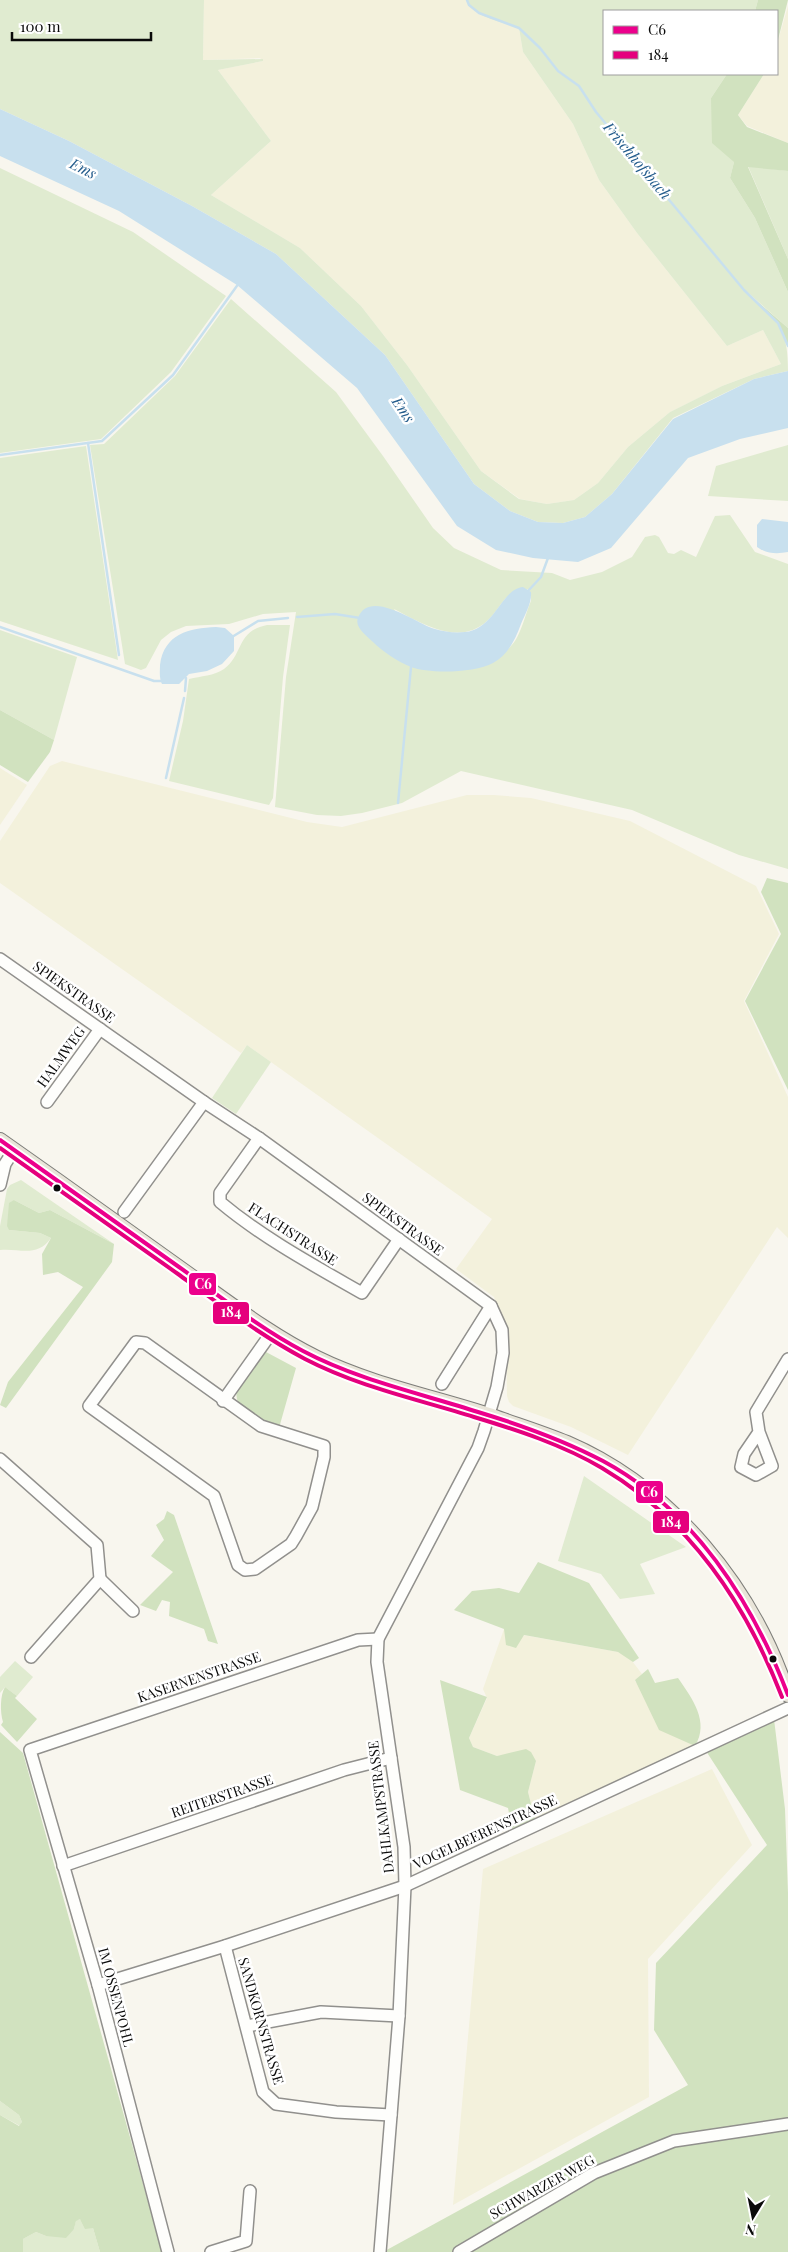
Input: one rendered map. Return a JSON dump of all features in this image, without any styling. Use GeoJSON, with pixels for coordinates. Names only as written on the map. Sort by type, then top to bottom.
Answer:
{"type":"FeatureCollection","features":[{"type":"Feature","properties":{"kind":"main road"},"geometry":{"type":"LineString","coordinates":[[0,1140],[272,1332],[315,1357],[354,1374],[489,1416],[569,1444],[606,1464],[667,1509],[713,1556],[743,1597],[775,1659],[788,1695]]}},
{"type":"Feature","properties":{"kind":"street","name":"SPIEKSTRASSE"},"geometry":{"type":"LineString","coordinates":[[0,958],[204,1102],[259,1138],[491,1306],[502,1330],[504,1353],[489,1416]]}},
{"type":"Feature","properties":{"kind":"street","name":"HALMWEG"},"geometry":{"type":"LineString","coordinates":[[47,1102],[100,1029]]}},
{"type":"Feature","properties":{"kind":"street"},"geometry":{"type":"LineString","coordinates":[[124,1212],[204,1102]]}},
{"type":"Feature","properties":{"kind":"street","name":"FLACHSTRASSE"},"geometry":{"type":"LineString","coordinates":[[259,1138],[220,1193],[220,1202],[244,1221],[309,1263],[362,1293],[399,1239]]}},
{"type":"Feature","properties":{"kind":"street"},"geometry":{"type":"LineString","coordinates":[[0,1185],[5,1164],[14,1150]]}},
{"type":"Feature","properties":{"kind":"street"},"geometry":{"type":"LineString","coordinates":[[442,1384],[491,1306]]}},
{"type":"Feature","properties":{"kind":"street"},"geometry":{"type":"LineString","coordinates":[[223,1401],[272,1332]]}},
{"type":"Feature","properties":{"kind":"street"},"geometry":{"type":"LineString","coordinates":[[136,1342],[145,1343],[223,1401],[261,1426],[324,1446],[324,1457],[312,1507],[291,1544],[255,1568],[245,1570],[238,1565],[214,1496],[89,1406],[136,1342]]}},
{"type":"Feature","properties":{"kind":"street"},"geometry":{"type":"LineString","coordinates":[[759,1432],[756,1412],[788,1359]]}},
{"type":"Feature","properties":{"kind":"street","name":"DAHLKAMPSTRASSE"},"geometry":{"type":"LineString","coordinates":[[380,2252],[399,2016],[405,1886],[404,1847],[377,1662],[378,1639],[478,1448],[489,1416]]}},
{"type":"Feature","properties":{"kind":"street"},"geometry":{"type":"LineString","coordinates":[[0,1458],[96,1545],[100,1580],[133,1611]]}},
{"type":"Feature","properties":{"kind":"street"},"geometry":{"type":"LineString","coordinates":[[31,1657],[100,1580]]}},
{"type":"Feature","properties":{"kind":"street","name":"KASERNENSTRASSE"},"geometry":{"type":"LineString","coordinates":[[30,1750],[358,1640],[378,1639]]}},
{"type":"Feature","properties":{"kind":"street","name":"VOGELBEERENSTRASSE"},"geometry":{"type":"LineString","coordinates":[[98,1985],[225,1946],[405,1886],[788,1708]]}},
{"type":"Feature","properties":{"kind":"street","name":"IM OSSENPOHL"},"geometry":{"type":"LineString","coordinates":[[30,1750],[98,1985],[168,2252]]}},
{"type":"Feature","properties":{"kind":"street","name":"REITERSTRASSE"},"geometry":{"type":"LineString","coordinates":[[63,1866],[344,1770],[391,1758]]}},
{"type":"Feature","properties":{"kind":"street","name":"SANDKORNSTRASSE"},"geometry":{"type":"LineString","coordinates":[[225,1946],[263,2092],[276,2104],[336,2112],[391,2114]]}},
{"type":"Feature","properties":{"kind":"street"},"geometry":{"type":"LineString","coordinates":[[246,2026],[321,2012],[399,2016]]}},
{"type":"Feature","properties":{"kind":"street","name":"SCHWARZER WEG"},"geometry":{"type":"LineString","coordinates":[[459,2252],[594,2173],[674,2140],[788,2124]]}},
{"type":"Feature","properties":{"kind":"street"},"geometry":{"type":"LineString","coordinates":[[211,2252],[246,2241],[250,2191]]}},
{"type":"Feature","properties":{"kind":"shaded area"},"geometry":{"type":"Polygon","coordinates":[[[204,0],[467,0],[469,5],[479,13],[519,28],[523,52],[573,124],[599,180],[637,233],[727,346],[763,330],[781,364],[722,386],[670,412],[628,447],[598,483],[574,500],[547,504],[520,499],[481,471],[407,365],[361,306],[300,248],[211,195],[271,141],[218,70],[263,61],[260,58],[203,60],[204,0]]]}},
{"type":"Feature","properties":{"kind":"shaded area"},"geometry":{"type":"Polygon","coordinates":[[[788,6],[788,143],[747,126],[738,115],[763,75],[778,75],[778,41],[788,6]]]}},
{"type":"Feature","properties":{"kind":"shaded area"},"geometry":{"type":"Polygon","coordinates":[[[62,761],[307,822],[342,827],[467,795],[531,798],[630,821],[756,886],[779,934],[744,1001],[788,1097],[788,1238],[777,1227],[628,1455],[571,1427],[513,1406],[509,1402],[507,1396],[506,1328],[494,1297],[456,1269],[492,1219],[247,1045],[241,1053],[0,883],[0,841],[50,766],[62,761]]]}},
{"type":"Feature","properties":{"kind":"shaded area"},"geometry":{"type":"Polygon","coordinates":[[[0,768],[27,785],[0,825],[0,768]]]}},
{"type":"Feature","properties":{"kind":"shaded area"},"geometry":{"type":"Polygon","coordinates":[[[504,1629],[523,1635],[618,1652],[629,1657],[642,1674],[635,1681],[695,1746],[536,1823],[528,1792],[536,1761],[505,1755],[497,1756],[473,1747],[469,1738],[487,1698],[483,1689],[504,1629]]]}},
{"type":"Feature","properties":{"kind":"shaded area"},"geometry":{"type":"Polygon","coordinates":[[[712,1769],[752,1845],[648,1959],[649,2097],[453,2205],[483,1869],[712,1769]]]}},
{"type":"Feature","properties":{"kind":"green space"},"geometry":{"type":"Polygon","coordinates":[[[0,0],[204,0],[203,60],[263,59],[263,61],[218,70],[271,141],[211,195],[300,248],[361,306],[407,365],[481,471],[519,499],[547,504],[574,500],[598,483],[628,447],[670,412],[722,386],[781,364],[763,330],[727,346],[637,233],[599,180],[573,124],[523,52],[519,28],[481,15],[470,6],[467,0],[758,0],[755,10],[603,10],[603,75],[726,75],[711,98],[734,162],[730,178],[755,218],[788,292],[788,328],[745,290],[772,317],[783,333],[786,343],[788,371],[754,379],[673,418],[612,494],[585,517],[563,523],[538,522],[510,511],[474,484],[385,355],[276,254],[192,206],[69,141],[0,109],[0,0]]]}},
{"type":"Feature","properties":{"kind":"green space"},"geometry":{"type":"Polygon","coordinates":[[[758,0],[788,0],[778,40],[778,10],[755,10],[758,0]]]}},
{"type":"Feature","properties":{"kind":"green space"},"geometry":{"type":"Polygon","coordinates":[[[726,75],[763,75],[738,115],[747,127],[788,143],[788,171],[748,167],[788,259],[788,292],[755,218],[730,178],[734,162],[712,143],[711,98],[726,75]]]}},
{"type":"Feature","properties":{"kind":"green space"},"geometry":{"type":"Polygon","coordinates":[[[748,166],[788,171],[788,259],[748,166]]]}},
{"type":"Feature","properties":{"kind":"green space"},"geometry":{"type":"Polygon","coordinates":[[[0,168],[133,232],[226,296],[171,372],[101,439],[0,453],[0,168]]]}},
{"type":"Feature","properties":{"kind":"green space"},"geometry":{"type":"Polygon","coordinates":[[[744,290],[788,328],[788,346],[778,323],[744,290]]]}},
{"type":"Feature","properties":{"kind":"green space"},"geometry":{"type":"Polygon","coordinates":[[[231,299],[336,392],[433,528],[454,548],[501,570],[552,573],[570,580],[602,572],[632,557],[645,537],[655,535],[659,537],[668,553],[674,554],[681,550],[696,557],[715,516],[730,515],[755,552],[788,564],[788,869],[739,855],[632,810],[461,771],[402,803],[362,813],[341,816],[317,815],[275,807],[286,677],[296,612],[263,614],[229,624],[186,626],[171,632],[161,640],[146,668],[141,670],[125,664],[90,445],[104,444],[175,376],[231,299]],[[529,589],[509,596],[487,621],[476,629],[464,632],[440,630],[394,609],[428,670],[461,670],[491,661],[514,643],[531,601],[529,589]]]}},
{"type":"Feature","properties":{"kind":"green space"},"geometry":{"type":"Polygon","coordinates":[[[788,445],[788,501],[708,496],[716,466],[788,445]]]}},
{"type":"Feature","properties":{"kind":"green space"},"geometry":{"type":"Polygon","coordinates":[[[86,446],[118,660],[0,621],[0,458],[86,446]]]}},
{"type":"Feature","properties":{"kind":"green space"},"geometry":{"type":"Polygon","coordinates":[[[267,625],[290,625],[283,677],[273,798],[269,805],[169,781],[183,721],[189,679],[212,674],[224,669],[235,657],[241,644],[250,632],[267,625]]]}},
{"type":"Feature","properties":{"kind":"green space"},"geometry":{"type":"Polygon","coordinates":[[[0,630],[77,657],[54,740],[0,710],[0,630]]]}},
{"type":"Feature","properties":{"kind":"green space"},"geometry":{"type":"Polygon","coordinates":[[[0,710],[54,740],[50,752],[28,782],[0,765],[0,710]]]}},
{"type":"Feature","properties":{"kind":"green space"},"geometry":{"type":"Polygon","coordinates":[[[767,878],[788,883],[788,1090],[745,1001],[781,934],[761,892],[767,878]]]}},
{"type":"Feature","properties":{"kind":"green space"},"geometry":{"type":"Polygon","coordinates":[[[247,1045],[271,1062],[236,1114],[212,1098],[247,1045]]]}},
{"type":"Feature","properties":{"kind":"green space"},"geometry":{"type":"Polygon","coordinates":[[[21,1180],[114,1244],[50,1210],[39,1213],[14,1200],[9,1230],[40,1233],[51,1238],[46,1244],[34,1250],[0,1250],[0,1226],[7,1189],[10,1185],[21,1180]]]}},
{"type":"Feature","properties":{"kind":"green space"},"geometry":{"type":"Polygon","coordinates":[[[14,1200],[39,1213],[50,1210],[114,1244],[112,1262],[6,1408],[0,1405],[8,1382],[83,1287],[58,1272],[43,1275],[42,1254],[51,1238],[40,1233],[9,1230],[7,1226],[9,1203],[14,1200]]]}},
{"type":"Feature","properties":{"kind":"green space"},"geometry":{"type":"Polygon","coordinates":[[[266,1352],[296,1368],[279,1428],[250,1415],[239,1404],[237,1398],[237,1391],[266,1352]]]}},
{"type":"Feature","properties":{"kind":"green space"},"geometry":{"type":"Polygon","coordinates":[[[584,1476],[686,1547],[640,1564],[655,1594],[620,1599],[601,1574],[558,1561],[584,1476]]]}},
{"type":"Feature","properties":{"kind":"green space"},"geometry":{"type":"Polygon","coordinates":[[[167,1511],[174,1515],[218,1644],[208,1641],[204,1629],[169,1616],[170,1602],[162,1600],[156,1611],[140,1605],[173,1572],[151,1556],[164,1540],[156,1525],[164,1519],[167,1511]]]}},
{"type":"Feature","properties":{"kind":"green space"},"geometry":{"type":"Polygon","coordinates":[[[538,1562],[589,1583],[639,1658],[633,1662],[618,1652],[524,1635],[516,1648],[506,1645],[504,1629],[454,1610],[472,1591],[499,1588],[519,1593],[538,1562]]]}},
{"type":"Feature","properties":{"kind":"green space"},"geometry":{"type":"Polygon","coordinates":[[[15,1661],[33,1677],[17,1696],[5,1687],[0,1693],[0,1677],[15,1661]]]}},
{"type":"Feature","properties":{"kind":"green space"},"geometry":{"type":"Polygon","coordinates":[[[648,1669],[655,1683],[678,1678],[689,1694],[700,1719],[701,1728],[695,1746],[659,1730],[635,1680],[648,1669]]]}},
{"type":"Feature","properties":{"kind":"green space"},"geometry":{"type":"Polygon","coordinates":[[[440,1680],[487,1697],[469,1738],[473,1747],[497,1756],[526,1749],[531,1752],[536,1761],[528,1792],[536,1823],[513,1834],[508,1808],[460,1790],[440,1680]]]}},
{"type":"Feature","properties":{"kind":"green space"},"geometry":{"type":"Polygon","coordinates":[[[5,1687],[17,1696],[15,1698],[37,1719],[17,1742],[1,1725],[3,1722],[1,1699],[5,1687]]]}},
{"type":"Feature","properties":{"kind":"green space"},"geometry":{"type":"Polygon","coordinates":[[[774,1719],[785,1809],[788,1893],[788,2252],[383,2252],[688,2085],[654,2030],[656,1963],[767,1845],[706,1751],[774,1719]]]}},
{"type":"Feature","properties":{"kind":"green space"},"geometry":{"type":"Polygon","coordinates":[[[0,1732],[23,1753],[162,2252],[100,2252],[93,2228],[85,2229],[80,2219],[76,2221],[74,2229],[66,2238],[46,2236],[36,2232],[23,2239],[23,2252],[0,2252],[0,2115],[19,2126],[22,2122],[19,2115],[0,2101],[0,1732]]]}},
{"type":"Feature","properties":{"kind":"green space"},"geometry":{"type":"Polygon","coordinates":[[[0,2101],[19,2115],[22,2122],[20,2126],[0,2115],[0,2101]]]}},
{"type":"Feature","properties":{"kind":"green space"},"geometry":{"type":"Polygon","coordinates":[[[80,2219],[93,2228],[100,2252],[23,2252],[23,2239],[36,2232],[46,2236],[74,2229],[76,2220],[80,2219]]]}},
{"type":"Feature","properties":{"kind":"water","name":"Ems"},"geometry":{"type":"Polygon","coordinates":[[[0,109],[69,141],[192,206],[276,254],[385,355],[474,484],[510,511],[538,522],[563,523],[585,517],[612,494],[673,419],[754,379],[788,371],[788,428],[740,439],[688,458],[611,548],[578,562],[533,558],[496,550],[457,526],[357,388],[237,285],[119,211],[0,156],[0,109]]]}},
{"type":"Feature","properties":{"kind":"water"},"geometry":{"type":"Polygon","coordinates":[[[762,519],[788,522],[788,552],[772,553],[757,547],[757,525],[762,519]]]}},
{"type":"Feature","properties":{"kind":"water"},"geometry":{"type":"Polygon","coordinates":[[[523,587],[531,592],[530,600],[513,641],[498,660],[475,669],[464,671],[429,671],[411,667],[381,649],[359,628],[357,621],[364,609],[372,606],[383,607],[395,610],[435,629],[465,632],[484,624],[509,594],[515,589],[523,587]]]}},
{"type":"Feature","properties":{"kind":"water"},"geometry":{"type":"Polygon","coordinates":[[[216,627],[225,628],[234,636],[234,651],[222,664],[207,671],[189,674],[179,684],[162,684],[160,665],[162,655],[172,640],[187,631],[216,627]]]}},
{"type":"Feature","properties":{"kind":"waterway","name":"Frischhofsbach"},"geometry":{"type":"LineString","coordinates":[[467,0],[469,5],[479,13],[519,28],[540,48],[558,71],[579,86],[596,112],[744,290],[778,323],[788,346]]}},
{"type":"Feature","properties":{"kind":"waterway"},"geometry":{"type":"LineString","coordinates":[[0,455],[102,441],[173,375],[239,283]]}},
{"type":"Feature","properties":{"kind":"waterway"},"geometry":{"type":"LineString","coordinates":[[88,443],[119,655]]}},
{"type":"Feature","properties":{"kind":"waterway"},"geometry":{"type":"LineString","coordinates":[[528,591],[541,577],[548,558]]}},
{"type":"Feature","properties":{"kind":"waterway"},"geometry":{"type":"LineString","coordinates":[[297,617],[335,614],[360,618]]}},
{"type":"Feature","properties":{"kind":"waterway"},"geometry":{"type":"LineString","coordinates":[[232,637],[258,621],[288,618]]}},
{"type":"Feature","properties":{"kind":"waterway"},"geometry":{"type":"LineString","coordinates":[[0,627],[154,681],[162,681]]}},
{"type":"Feature","properties":{"kind":"waterway"},"geometry":{"type":"LineString","coordinates":[[398,803],[411,667]]}},
{"type":"Feature","properties":{"kind":"waterway"},"geometry":{"type":"LineString","coordinates":[[185,691],[186,678]]}},
{"type":"Feature","properties":{"kind":"waterway"},"geometry":{"type":"LineString","coordinates":[[166,778],[184,698]]}},
{"type":"Feature","properties":{"kind":"transit line","name":"C6"},"geometry":{"type":"LineString","coordinates":[[0,1140],[255,1322],[303,1351],[367,1378],[494,1417],[573,1446],[636,1481],[665,1505],[692,1532],[716,1561],[738,1593],[757,1626],[788,1695]]}},
{"type":"Feature","properties":{"kind":"transit line","name":"184"},"geometry":{"type":"LineString","coordinates":[[0,1148],[240,1319],[305,1359],[367,1385],[540,1439],[572,1452],[602,1468],[634,1489],[662,1513],[712,1567],[751,1629],[782,1697]]}}]}
